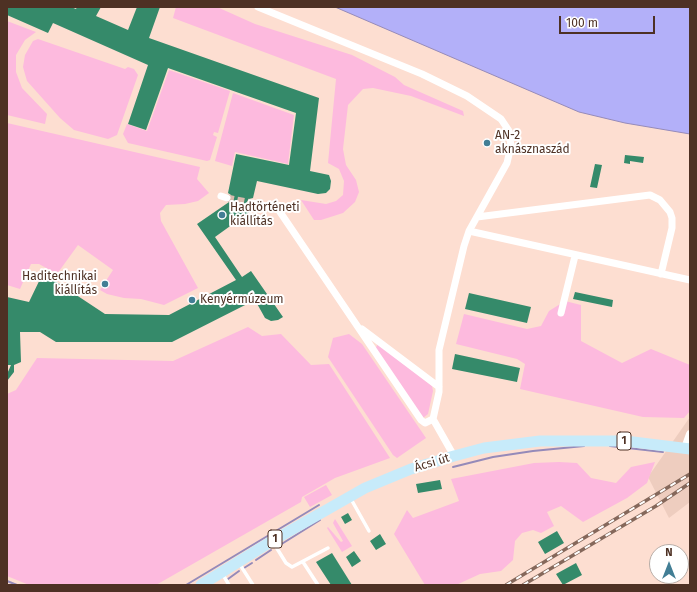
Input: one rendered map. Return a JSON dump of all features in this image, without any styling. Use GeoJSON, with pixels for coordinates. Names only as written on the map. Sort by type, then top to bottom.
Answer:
{"type":"FeatureCollection","features":[{"type":"Feature","properties":{"kind":"main road","name":"Ácsi út"},"geometry":{"type":"LineString","coordinates":[[206,584],[221,572],[349,496],[411,469],[454,456],[484,448],[540,441],[625,441],[688,449]]}},
{"type":"Feature","properties":{"kind":"street"},"geometry":{"type":"LineString","coordinates":[[258,7],[422,74],[467,96],[501,119],[509,131],[511,146],[507,162],[469,231],[464,246],[440,350],[439,387],[433,419],[454,456]]}},
{"type":"Feature","properties":{"kind":"street"},"geometry":{"type":"LineString","coordinates":[[477,217],[650,195],[660,200],[670,212],[672,218],[672,228],[661,274]]}},
{"type":"Feature","properties":{"kind":"street"},"geometry":{"type":"LineString","coordinates":[[252,203],[278,210],[421,420],[425,422],[433,419]]}},
{"type":"Feature","properties":{"kind":"street"},"geometry":{"type":"LineString","coordinates":[[469,231],[575,256],[690,280]]}},
{"type":"Feature","properties":{"kind":"street"},"geometry":{"type":"LineString","coordinates":[[561,313],[575,256]]}},
{"type":"Feature","properties":{"kind":"street"},"geometry":{"type":"LineString","coordinates":[[357,325],[439,387]]}},
{"type":"Feature","properties":{"kind":"street"},"geometry":{"type":"LineString","coordinates":[[373,351],[375,345],[379,342]]}},
{"type":"Feature","properties":{"kind":"street"},"geometry":{"type":"LineString","coordinates":[[688,449],[690,434]]}},
{"type":"Feature","properties":{"kind":"lane"},"geometry":{"type":"LineString","coordinates":[[349,496],[369,530]]}},
{"type":"Feature","properties":{"kind":"lane"},"geometry":{"type":"LineString","coordinates":[[272,541],[288,565],[295,566],[328,548]]}},
{"type":"Feature","properties":{"kind":"lane"},"geometry":{"type":"LineString","coordinates":[[238,562],[253,585]]}},
{"type":"Feature","properties":{"kind":"lane"},"geometry":{"type":"LineString","coordinates":[[303,562],[318,585]]}},
{"type":"Feature","properties":{"kind":"lane"},"geometry":{"type":"LineString","coordinates":[[221,572],[229,585]]}},
{"type":"Feature","properties":{"kind":"shaded area"},"geometry":{"type":"Polygon","coordinates":[[[176,7],[217,7],[255,24],[352,55],[395,77],[404,85],[463,111],[464,116],[411,96],[373,88],[363,89],[348,105],[343,149],[346,165],[356,180],[359,192],[355,202],[343,213],[321,220],[314,220],[301,200],[326,204],[336,201],[343,195],[344,181],[339,169],[328,163],[336,79],[173,18],[176,7]]]}},
{"type":"Feature","properties":{"kind":"shaded area"},"geometry":{"type":"Polygon","coordinates":[[[335,7],[690,7],[690,134],[625,123],[579,112],[335,7]]]}},
{"type":"Feature","properties":{"kind":"shaded area"},"geometry":{"type":"Polygon","coordinates":[[[7,21],[36,32],[25,40],[16,55],[16,72],[22,88],[47,114],[45,124],[7,115],[7,21]]]}},
{"type":"Feature","properties":{"kind":"shaded area"},"geometry":{"type":"Polygon","coordinates":[[[38,39],[125,69],[128,67],[134,69],[138,75],[117,135],[108,139],[74,130],[60,118],[27,81],[23,67],[25,55],[33,41],[38,39]]]}},
{"type":"Feature","properties":{"kind":"shaded area"},"geometry":{"type":"Polygon","coordinates":[[[169,70],[230,91],[218,133],[214,132],[213,135],[217,137],[210,160],[207,161],[128,143],[123,134],[127,124],[147,131],[169,70]]]}},
{"type":"Feature","properties":{"kind":"shaded area"},"geometry":{"type":"Polygon","coordinates":[[[233,93],[294,115],[288,164],[235,152],[232,166],[215,161],[233,93]]]}},
{"type":"Feature","properties":{"kind":"shaded area"},"geometry":{"type":"Polygon","coordinates":[[[7,123],[200,167],[197,179],[209,193],[198,201],[185,204],[166,205],[160,213],[161,221],[198,288],[164,305],[141,299],[124,298],[107,294],[100,290],[113,270],[78,245],[57,274],[39,264],[31,264],[20,289],[7,285],[7,123]]]}},
{"type":"Feature","properties":{"kind":"shaded area"},"geometry":{"type":"Polygon","coordinates":[[[565,301],[581,305],[581,341],[622,363],[651,349],[690,365],[690,411],[684,418],[643,417],[520,389],[525,364],[517,359],[456,344],[464,314],[527,329],[541,326],[549,311],[565,301]]]}},
{"type":"Feature","properties":{"kind":"shaded area"},"geometry":{"type":"Polygon","coordinates":[[[248,327],[262,336],[281,334],[311,365],[329,364],[390,458],[335,478],[302,497],[301,502],[156,585],[29,585],[7,576],[7,394],[16,390],[37,358],[173,361],[248,327]]]}},
{"type":"Feature","properties":{"kind":"shaded area"},"geometry":{"type":"Polygon","coordinates":[[[349,334],[362,344],[426,438],[397,458],[393,455],[328,357],[333,338],[349,334]]]}},
{"type":"Feature","properties":{"kind":"shaded area"},"geometry":{"type":"Polygon","coordinates":[[[378,344],[432,386],[433,391],[428,414],[423,418],[375,349],[378,344]]]}},
{"type":"Feature","properties":{"kind":"shaded area"},"geometry":{"type":"Polygon","coordinates":[[[690,417],[690,502],[669,518],[648,477],[690,417]]]}},
{"type":"Feature","properties":{"kind":"shaded area"},"geometry":{"type":"Polygon","coordinates":[[[655,462],[647,483],[627,498],[583,522],[561,506],[547,512],[554,526],[541,533],[533,530],[522,533],[515,541],[513,560],[501,571],[480,574],[456,585],[425,585],[394,534],[407,510],[413,518],[459,501],[451,479],[534,463],[577,463],[591,478],[616,483],[631,467],[655,462]]]}},
{"type":"Feature","properties":{"kind":"shaded area"},"geometry":{"type":"Polygon","coordinates":[[[326,485],[332,495],[310,507],[304,497],[326,485]]]}},
{"type":"Feature","properties":{"kind":"shaded area"},"geometry":{"type":"Polygon","coordinates":[[[335,519],[352,546],[342,552],[327,528],[328,527],[341,542],[343,541],[333,523],[335,519]]]}},
{"type":"Feature","properties":{"kind":"building"},"geometry":{"type":"Polygon","coordinates":[[[7,7],[71,7],[76,9],[77,7],[101,7],[96,16],[128,30],[137,7],[160,7],[149,38],[319,98],[310,171],[329,175],[331,181],[330,189],[326,193],[318,194],[257,181],[253,198],[249,199],[247,202],[251,208],[251,211],[215,237],[242,277],[251,271],[283,317],[278,320],[271,321],[265,318],[255,300],[172,342],[56,342],[40,332],[20,332],[21,362],[14,365],[14,372],[7,381],[7,374],[11,365],[7,365],[7,297],[29,302],[43,273],[105,314],[169,315],[236,280],[197,224],[232,200],[231,195],[228,193],[236,154],[289,165],[296,113],[168,68],[146,130],[128,124],[148,65],[53,23],[48,33],[7,15],[7,7]]]}},
{"type":"Feature","properties":{"kind":"building"},"geometry":{"type":"Polygon","coordinates":[[[625,155],[644,157],[643,163],[630,161],[630,164],[624,163],[625,155]]]}},
{"type":"Feature","properties":{"kind":"building"},"geometry":{"type":"Polygon","coordinates":[[[595,164],[602,165],[597,188],[590,187],[595,164]]]}},
{"type":"Feature","properties":{"kind":"building"},"geometry":{"type":"Polygon","coordinates":[[[575,292],[613,300],[612,307],[573,299],[575,292]]]}},
{"type":"Feature","properties":{"kind":"building"},"geometry":{"type":"Polygon","coordinates":[[[469,293],[531,307],[527,323],[465,309],[469,293]]]}},
{"type":"Feature","properties":{"kind":"building"},"geometry":{"type":"Polygon","coordinates":[[[455,354],[520,368],[517,382],[452,369],[455,354]]]}},
{"type":"Feature","properties":{"kind":"building"},"geometry":{"type":"Polygon","coordinates":[[[440,480],[442,489],[418,493],[416,484],[440,480]]]}},
{"type":"Feature","properties":{"kind":"building"},"geometry":{"type":"Polygon","coordinates":[[[348,513],[352,520],[345,524],[341,517],[348,513]]]}},
{"type":"Feature","properties":{"kind":"building"},"geometry":{"type":"Polygon","coordinates":[[[557,531],[564,543],[545,554],[538,542],[557,531]]]}},
{"type":"Feature","properties":{"kind":"building"},"geometry":{"type":"Polygon","coordinates":[[[380,534],[386,544],[376,550],[370,541],[380,534]]]}},
{"type":"Feature","properties":{"kind":"building"},"geometry":{"type":"Polygon","coordinates":[[[354,551],[361,561],[352,567],[346,557],[354,551]]]}},
{"type":"Feature","properties":{"kind":"building"},"geometry":{"type":"Polygon","coordinates":[[[332,553],[352,585],[331,585],[316,562],[332,553]]]}},
{"type":"Feature","properties":{"kind":"building"},"geometry":{"type":"Polygon","coordinates":[[[576,563],[582,575],[563,585],[556,574],[576,563]]]}},
{"type":"Feature","properties":{"kind":"waterway"},"geometry":{"type":"LineString","coordinates":[[453,467],[493,457],[584,446]]}},
{"type":"Feature","properties":{"kind":"waterway"},"geometry":{"type":"LineString","coordinates":[[610,446],[663,452]]}},
{"type":"Feature","properties":{"kind":"waterway"},"geometry":{"type":"LineString","coordinates":[[186,585],[319,505]]}},
{"type":"Feature","properties":{"kind":"waterway"},"geometry":{"type":"LineString","coordinates":[[280,545],[320,520]]}},
{"type":"Feature","properties":{"kind":"waterway"},"geometry":{"type":"LineString","coordinates":[[256,560],[271,550]]}},
{"type":"Feature","properties":{"kind":"waterway"},"geometry":{"type":"LineString","coordinates":[[244,568],[252,563]]}},
{"type":"Feature","properties":{"kind":"waterway"},"geometry":{"type":"LineString","coordinates":[[228,579],[239,571]]}},
{"type":"Feature","properties":{"kind":"waterway"},"geometry":{"type":"LineString","coordinates":[[7,581],[17,585]]}},
{"type":"Feature","properties":{"kind":"tunnel"},"geometry":{"type":"LineString","coordinates":[[227,198],[252,203]]}},
{"type":"Feature","properties":{"kind":"railway"},"geometry":{"type":"LineString","coordinates":[[506,585],[690,474]]}},
{"type":"Feature","properties":{"kind":"railway"},"geometry":{"type":"LineString","coordinates":[[523,585],[656,506],[690,483]]}},
{"type":"Feature","properties":{"kind":"place","name":"AN-2 aknásznaszád"},"geometry":{"type":"Point","coordinates":[487,143]}},
{"type":"Feature","properties":{"kind":"place","name":"Hadtörténeti kiállítás"},"geometry":{"type":"Point","coordinates":[222,215]}},
{"type":"Feature","properties":{"kind":"place","name":"Haditechnikai kiállítás"},"geometry":{"type":"Point","coordinates":[105,284]}},
{"type":"Feature","properties":{"kind":"place","name":"Kenyérmúzeum"},"geometry":{"type":"Point","coordinates":[192,300]}}]}
